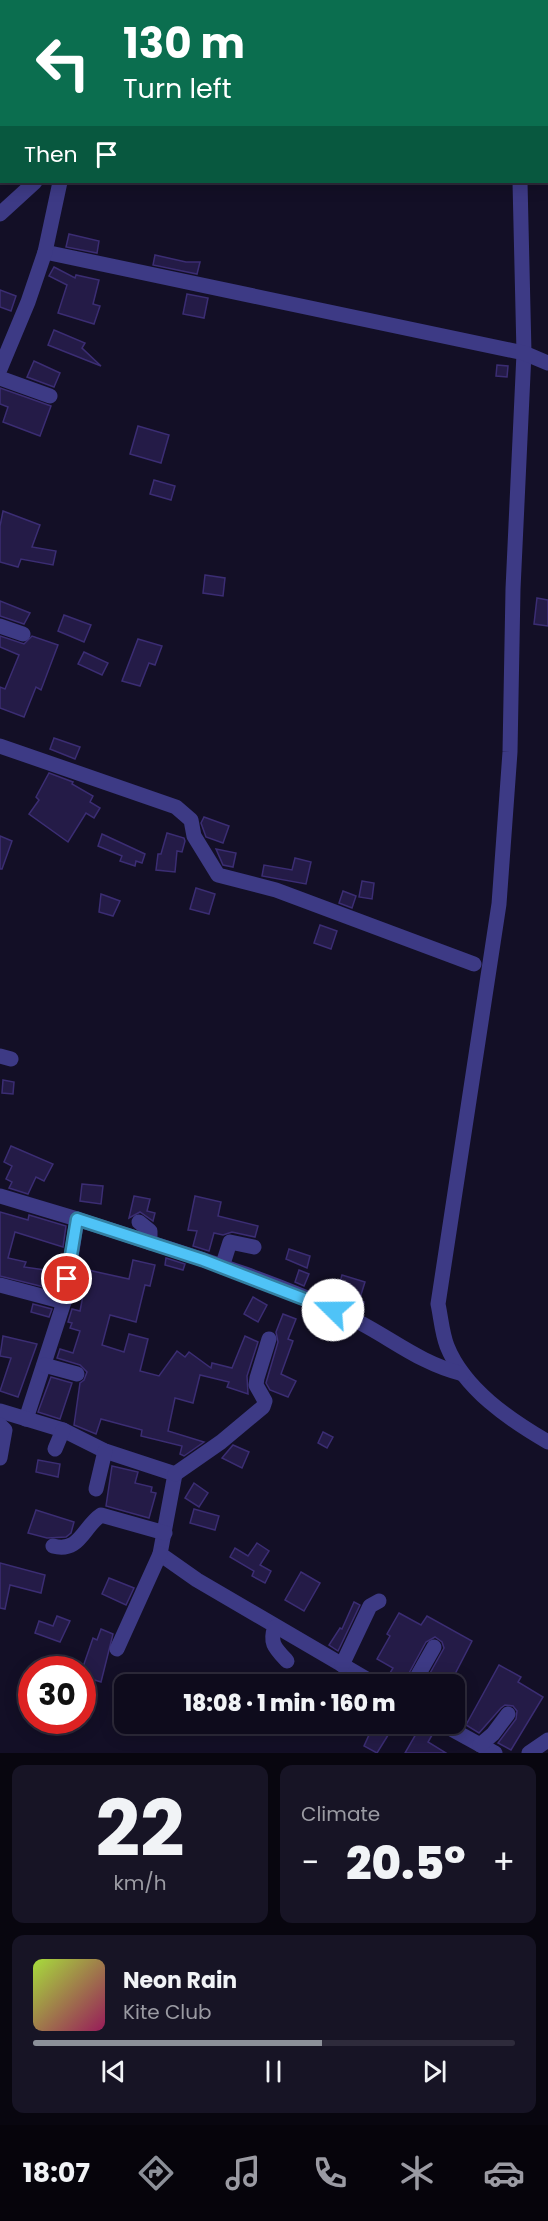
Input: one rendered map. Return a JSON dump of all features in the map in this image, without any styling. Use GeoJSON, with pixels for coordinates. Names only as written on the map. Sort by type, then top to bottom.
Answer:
{"type":"FeatureCollection","features":[{"type":"Feature","properties":{"kind":"street"},"geometry":{"type":"LineString","coordinates":[[0,214],[34,183]]}},
{"type":"Feature","properties":{"kind":"street"},"geometry":{"type":"LineString","coordinates":[[0,369],[6,338],[45,252],[60,183]]}},
{"type":"Feature","properties":{"kind":"street"},"geometry":{"type":"LineString","coordinates":[[520,183],[524,353],[513,589],[510,752],[499,904],[470,1112],[438,1304],[447,1345],[463,1374],[517,1424],[548,1442]]}},
{"type":"Feature","properties":{"kind":"street"},"geometry":{"type":"LineString","coordinates":[[45,252],[524,353],[548,363]]}},
{"type":"Feature","properties":{"kind":"street"},"geometry":{"type":"LineString","coordinates":[[0,378],[51,396]]}},
{"type":"Feature","properties":{"kind":"street"},"geometry":{"type":"LineString","coordinates":[[0,626],[23,634]]}},
{"type":"Feature","properties":{"kind":"street"},"geometry":{"type":"LineString","coordinates":[[0,746],[176,807],[191,820],[194,836],[218,875],[276,890],[474,964]]}},
{"type":"Feature","properties":{"kind":"street"},"geometry":{"type":"LineString","coordinates":[[0,1196],[222,1267],[350,1317],[403,1350],[442,1369],[463,1374]]}},
{"type":"Feature","properties":{"kind":"street"},"geometry":{"type":"LineString","coordinates":[[26,1419],[64,1302],[77,1219]]}},
{"type":"Feature","properties":{"kind":"street"},"geometry":{"type":"LineString","coordinates":[[139,1222],[150,1231],[150,1243]]}},
{"type":"Feature","properties":{"kind":"street"},"geometry":{"type":"LineString","coordinates":[[222,1267],[230,1242],[254,1247]]}},
{"type":"Feature","properties":{"kind":"street"},"geometry":{"type":"LineString","coordinates":[[0,1285],[64,1302]]}},
{"type":"Feature","properties":{"kind":"street"},"geometry":{"type":"LineString","coordinates":[[117,1649],[160,1554],[175,1474],[221,1442],[263,1407],[265,1401],[256,1385],[256,1378],[269,1339]]}},
{"type":"Feature","properties":{"kind":"street"},"geometry":{"type":"LineString","coordinates":[[44,1365],[76,1374]]}},
{"type":"Feature","properties":{"kind":"street"},"geometry":{"type":"LineString","coordinates":[[0,1412],[63,1430],[105,1451],[175,1474]]}},
{"type":"Feature","properties":{"kind":"street"},"geometry":{"type":"LineString","coordinates":[[0,1425],[5,1430],[0,1458]]}},
{"type":"Feature","properties":{"kind":"street"},"geometry":{"type":"LineString","coordinates":[[55,1449],[63,1430]]}},
{"type":"Feature","properties":{"kind":"street"},"geometry":{"type":"LineString","coordinates":[[96,1489],[105,1451]]}},
{"type":"Feature","properties":{"kind":"street"},"geometry":{"type":"LineString","coordinates":[[53,1546],[63,1548],[73,1546],[101,1515],[165,1533]]}},
{"type":"Feature","properties":{"kind":"street"},"geometry":{"type":"LineString","coordinates":[[160,1554],[197,1580],[358,1674]]}},
{"type":"Feature","properties":{"kind":"street"},"geometry":{"type":"LineString","coordinates":[[342,1665],[370,1606],[379,1601]]}},
{"type":"Feature","properties":{"kind":"street"},"geometry":{"type":"LineString","coordinates":[[275,1627],[271,1638],[272,1645],[287,1661]]}},
{"type":"Feature","properties":{"kind":"street"},"geometry":{"type":"LineString","coordinates":[[419,1674],[434,1647]]}},
{"type":"Feature","properties":{"kind":"street"},"geometry":{"type":"LineString","coordinates":[[480,1745],[498,1729],[508,1714]]}},
{"type":"Feature","properties":{"kind":"street"},"geometry":{"type":"LineString","coordinates":[[460,1734],[495,1753]]}},
{"type":"Feature","properties":{"kind":"street"},"geometry":{"type":"LineString","coordinates":[[529,1753],[548,1740]]}},
{"type":"Feature","properties":{"kind":"building"},"geometry":{"type":"Polygon","coordinates":[[[69,234],[99,241],[97,253],[66,247],[69,234]]]}},
{"type":"Feature","properties":{"kind":"building"},"geometry":{"type":"Polygon","coordinates":[[[155,255],[186,262],[200,262],[197,274],[153,265],[155,255]]]}},
{"type":"Feature","properties":{"kind":"building"},"geometry":{"type":"Polygon","coordinates":[[[54,267],[75,278],[76,275],[99,280],[93,304],[100,306],[94,324],[58,313],[67,285],[49,276],[54,267]]]}},
{"type":"Feature","properties":{"kind":"building"},"geometry":{"type":"Polygon","coordinates":[[[0,290],[16,296],[11,311],[0,307],[0,290]]]}},
{"type":"Feature","properties":{"kind":"building"},"geometry":{"type":"Polygon","coordinates":[[[187,294],[208,298],[204,318],[183,314],[187,294]]]}},
{"type":"Feature","properties":{"kind":"building"},"geometry":{"type":"Polygon","coordinates":[[[54,330],[85,343],[82,348],[101,366],[48,345],[54,330]]]}},
{"type":"Feature","properties":{"kind":"building"},"geometry":{"type":"Polygon","coordinates":[[[34,361],[60,373],[54,387],[27,377],[34,361]]]}},
{"type":"Feature","properties":{"kind":"building"},"geometry":{"type":"Polygon","coordinates":[[[497,365],[508,366],[507,377],[496,376],[497,365]]]}},
{"type":"Feature","properties":{"kind":"building"},"geometry":{"type":"Polygon","coordinates":[[[0,388],[51,406],[40,436],[3,422],[8,407],[0,404],[0,388]]]}},
{"type":"Feature","properties":{"kind":"building"},"geometry":{"type":"Polygon","coordinates":[[[138,426],[169,435],[161,463],[130,454],[138,426]]]}},
{"type":"Feature","properties":{"kind":"building"},"geometry":{"type":"Polygon","coordinates":[[[154,480],[175,486],[171,500],[150,494],[154,480]]]}},
{"type":"Feature","properties":{"kind":"building"},"geometry":{"type":"Polygon","coordinates":[[[3,511],[40,525],[32,547],[56,551],[53,565],[21,559],[18,567],[0,562],[0,526],[3,511]]]}},
{"type":"Feature","properties":{"kind":"building"},"geometry":{"type":"Polygon","coordinates":[[[205,575],[225,578],[223,596],[203,593],[205,575]]]}},
{"type":"Feature","properties":{"kind":"building"},"geometry":{"type":"Polygon","coordinates":[[[537,598],[548,600],[548,626],[534,624],[537,598]]]}},
{"type":"Feature","properties":{"kind":"building"},"geometry":{"type":"Polygon","coordinates":[[[0,601],[30,613],[24,624],[0,616],[0,601]]]}},
{"type":"Feature","properties":{"kind":"building"},"geometry":{"type":"Polygon","coordinates":[[[64,615],[91,625],[84,642],[58,631],[64,615]]]}},
{"type":"Feature","properties":{"kind":"building"},"geometry":{"type":"Polygon","coordinates":[[[0,636],[24,644],[32,636],[58,645],[41,690],[36,687],[24,717],[0,708],[0,687],[5,689],[19,655],[0,647],[0,636]]]}},
{"type":"Feature","properties":{"kind":"building"},"geometry":{"type":"Polygon","coordinates":[[[138,639],[162,646],[155,665],[149,663],[140,686],[122,681],[138,639]]]}},
{"type":"Feature","properties":{"kind":"building"},"geometry":{"type":"Polygon","coordinates":[[[84,652],[108,663],[102,675],[78,664],[84,652]]]}},
{"type":"Feature","properties":{"kind":"building"},"geometry":{"type":"Polygon","coordinates":[[[54,738],[80,747],[75,759],[50,749],[54,738]]]}},
{"type":"Feature","properties":{"kind":"building"},"geometry":{"type":"Polygon","coordinates":[[[49,773],[73,782],[72,784],[93,796],[90,802],[100,808],[94,818],[86,813],[68,842],[29,814],[39,800],[36,797],[49,773]]]}},
{"type":"Feature","properties":{"kind":"building"},"geometry":{"type":"Polygon","coordinates":[[[204,817],[229,826],[223,843],[206,837],[201,823],[204,817]]]}},
{"type":"Feature","properties":{"kind":"building"},"geometry":{"type":"Polygon","coordinates":[[[167,833],[184,838],[185,841],[182,852],[177,851],[175,872],[156,870],[158,854],[161,854],[167,833]]]}},
{"type":"Feature","properties":{"kind":"building"},"geometry":{"type":"Polygon","coordinates":[[[102,834],[145,854],[142,863],[136,861],[135,866],[120,861],[122,856],[98,846],[102,834]]]}},
{"type":"Feature","properties":{"kind":"building"},"geometry":{"type":"Polygon","coordinates":[[[0,836],[12,841],[2,869],[0,869],[0,836]]]}},
{"type":"Feature","properties":{"kind":"building"},"geometry":{"type":"Polygon","coordinates":[[[216,849],[236,853],[233,867],[223,865],[216,849]]]}},
{"type":"Feature","properties":{"kind":"building"},"geometry":{"type":"Polygon","coordinates":[[[295,858],[311,862],[306,884],[262,876],[264,865],[292,870],[295,858]]]}},
{"type":"Feature","properties":{"kind":"building"},"geometry":{"type":"Polygon","coordinates":[[[362,881],[374,883],[372,899],[359,897],[362,881]]]}},
{"type":"Feature","properties":{"kind":"building"},"geometry":{"type":"Polygon","coordinates":[[[196,888],[215,894],[209,914],[190,909],[196,888]]]}},
{"type":"Feature","properties":{"kind":"building"},"geometry":{"type":"Polygon","coordinates":[[[343,891],[356,896],[352,908],[339,903],[343,891]]]}},
{"type":"Feature","properties":{"kind":"building"},"geometry":{"type":"Polygon","coordinates":[[[101,894],[120,901],[113,916],[99,912],[101,894]]]}},
{"type":"Feature","properties":{"kind":"building"},"geometry":{"type":"Polygon","coordinates":[[[320,925],[337,931],[331,949],[314,943],[320,925]]]}},
{"type":"Feature","properties":{"kind":"building"},"geometry":{"type":"Polygon","coordinates":[[[3,1080],[14,1082],[13,1094],[2,1093],[3,1080]]]}},
{"type":"Feature","properties":{"kind":"building"},"geometry":{"type":"Polygon","coordinates":[[[11,1146],[53,1164],[44,1181],[36,1177],[28,1194],[9,1188],[12,1182],[6,1179],[12,1166],[4,1162],[11,1146]]]}},
{"type":"Feature","properties":{"kind":"building"},"geometry":{"type":"Polygon","coordinates":[[[82,1184],[103,1186],[101,1204],[80,1201],[82,1184]]]}},
{"type":"Feature","properties":{"kind":"building"},"geometry":{"type":"Polygon","coordinates":[[[134,1196],[150,1199],[147,1211],[155,1213],[153,1221],[140,1212],[129,1218],[134,1196]]]}},
{"type":"Feature","properties":{"kind":"building"},"geometry":{"type":"Polygon","coordinates":[[[195,1196],[221,1202],[218,1216],[258,1226],[255,1237],[232,1232],[223,1235],[214,1233],[209,1251],[193,1246],[197,1231],[188,1230],[195,1196]]]}},
{"type":"Feature","properties":{"kind":"building"},"geometry":{"type":"Polygon","coordinates":[[[0,1212],[28,1220],[29,1215],[66,1226],[63,1247],[15,1232],[8,1258],[26,1262],[24,1267],[59,1272],[56,1290],[0,1276],[0,1212]]]}},
{"type":"Feature","properties":{"kind":"building"},"geometry":{"type":"Polygon","coordinates":[[[289,1249],[310,1256],[307,1268],[286,1259],[289,1249]]]}},
{"type":"Feature","properties":{"kind":"building"},"geometry":{"type":"Polygon","coordinates":[[[166,1258],[185,1264],[183,1270],[165,1265],[166,1258]]]}},
{"type":"Feature","properties":{"kind":"building"},"geometry":{"type":"Polygon","coordinates":[[[133,1260],[155,1265],[150,1286],[145,1285],[136,1322],[110,1315],[102,1345],[124,1352],[129,1334],[148,1339],[140,1371],[159,1376],[177,1351],[185,1357],[189,1352],[211,1368],[212,1363],[232,1368],[245,1336],[258,1342],[247,1376],[248,1394],[227,1387],[229,1382],[200,1375],[193,1403],[175,1398],[168,1431],[204,1442],[184,1456],[180,1454],[182,1446],[141,1436],[142,1430],[101,1419],[96,1434],[74,1425],[80,1383],[87,1372],[80,1365],[57,1358],[60,1349],[73,1353],[80,1331],[70,1328],[72,1323],[68,1322],[72,1309],[80,1311],[88,1270],[129,1279],[133,1260]]]}},
{"type":"Feature","properties":{"kind":"building"},"geometry":{"type":"Polygon","coordinates":[[[299,1270],[309,1274],[304,1286],[295,1282],[299,1270]]]}},
{"type":"Feature","properties":{"kind":"building"},"geometry":{"type":"Polygon","coordinates":[[[342,1275],[365,1282],[359,1301],[364,1302],[361,1312],[335,1300],[342,1275]]]}},
{"type":"Feature","properties":{"kind":"building"},"geometry":{"type":"Polygon","coordinates":[[[253,1297],[267,1305],[258,1322],[244,1314],[253,1297]]]}},
{"type":"Feature","properties":{"kind":"building"},"geometry":{"type":"Polygon","coordinates":[[[33,1304],[52,1309],[49,1317],[31,1312],[33,1304]]]}},
{"type":"Feature","properties":{"kind":"building"},"geometry":{"type":"Polygon","coordinates":[[[283,1314],[296,1319],[288,1339],[293,1341],[281,1374],[296,1381],[288,1397],[270,1390],[266,1383],[278,1342],[276,1332],[283,1314]]]}},
{"type":"Feature","properties":{"kind":"building"},"geometry":{"type":"Polygon","coordinates":[[[3,1336],[37,1344],[18,1397],[0,1391],[11,1358],[0,1356],[3,1336]]]}},
{"type":"Feature","properties":{"kind":"building"},"geometry":{"type":"Polygon","coordinates":[[[51,1377],[72,1383],[60,1419],[38,1412],[51,1377]]]}},
{"type":"Feature","properties":{"kind":"building"},"geometry":{"type":"Polygon","coordinates":[[[323,1432],[333,1437],[327,1448],[318,1443],[323,1432]]]}},
{"type":"Feature","properties":{"kind":"building"},"geometry":{"type":"Polygon","coordinates":[[[233,1445],[249,1452],[242,1468],[222,1458],[233,1445]]]}},
{"type":"Feature","properties":{"kind":"building"},"geometry":{"type":"Polygon","coordinates":[[[38,1460],[60,1464],[58,1477],[36,1472],[38,1460]]]}},
{"type":"Feature","properties":{"kind":"building"},"geometry":{"type":"Polygon","coordinates":[[[112,1466],[138,1472],[135,1483],[152,1487],[151,1492],[156,1493],[149,1518],[106,1506],[112,1466]]]}},
{"type":"Feature","properties":{"kind":"building"},"geometry":{"type":"Polygon","coordinates":[[[194,1483],[208,1493],[199,1507],[185,1498],[194,1483]]]}},
{"type":"Feature","properties":{"kind":"building"},"geometry":{"type":"Polygon","coordinates":[[[194,1509],[219,1516],[215,1530],[190,1523],[194,1509]]]}},
{"type":"Feature","properties":{"kind":"building"},"geometry":{"type":"Polygon","coordinates":[[[36,1510],[74,1522],[71,1533],[66,1537],[47,1538],[28,1533],[36,1510]]]}},
{"type":"Feature","properties":{"kind":"building"},"geometry":{"type":"Polygon","coordinates":[[[257,1543],[269,1551],[260,1565],[271,1571],[265,1583],[252,1576],[254,1571],[230,1557],[235,1548],[248,1556],[257,1543]]]}},
{"type":"Feature","properties":{"kind":"building"},"geometry":{"type":"Polygon","coordinates":[[[0,1563],[45,1575],[41,1593],[10,1585],[5,1609],[0,1608],[0,1563]]]}},
{"type":"Feature","properties":{"kind":"building"},"geometry":{"type":"Polygon","coordinates":[[[301,1572],[320,1583],[304,1611],[285,1600],[301,1572]]]}},
{"type":"Feature","properties":{"kind":"building"},"geometry":{"type":"Polygon","coordinates":[[[109,1578],[134,1588],[126,1605],[102,1594],[109,1578]]]}},
{"type":"Feature","properties":{"kind":"building"},"geometry":{"type":"Polygon","coordinates":[[[354,1602],[360,1605],[338,1651],[329,1645],[340,1628],[342,1629],[354,1602]]]}},
{"type":"Feature","properties":{"kind":"building"},"geometry":{"type":"Polygon","coordinates":[[[399,1613],[421,1625],[427,1616],[472,1641],[455,1674],[430,1674],[444,1648],[442,1642],[435,1637],[426,1642],[408,1674],[389,1674],[393,1668],[377,1659],[390,1636],[387,1634],[399,1613]]]}},
{"type":"Feature","properties":{"kind":"building"},"geometry":{"type":"Polygon","coordinates":[[[57,1616],[70,1621],[60,1642],[35,1633],[39,1621],[53,1626],[57,1616]]]}},
{"type":"Feature","properties":{"kind":"building"},"geometry":{"type":"Polygon","coordinates":[[[101,1629],[113,1634],[101,1682],[96,1680],[96,1656],[87,1656],[93,1638],[97,1640],[101,1629]]]}},
{"type":"Feature","properties":{"kind":"building"},"geometry":{"type":"Polygon","coordinates":[[[499,1665],[521,1677],[518,1682],[543,1697],[511,1750],[498,1743],[516,1719],[517,1711],[513,1706],[505,1705],[501,1708],[479,1733],[466,1725],[499,1665]]]}},
{"type":"Feature","properties":{"kind":"building"},"geometry":{"type":"Polygon","coordinates":[[[369,1734],[389,1734],[377,1753],[364,1746],[369,1734]]]}},
{"type":"Feature","properties":{"kind":"building"},"geometry":{"type":"Polygon","coordinates":[[[416,1734],[433,1734],[428,1742],[446,1753],[405,1753],[416,1734]]]}},
{"type":"Feature","properties":{"kind":"route"},"geometry":{"type":"LineString","coordinates":[[67,1279],[77,1219],[203,1260],[333,1310]]}}]}
